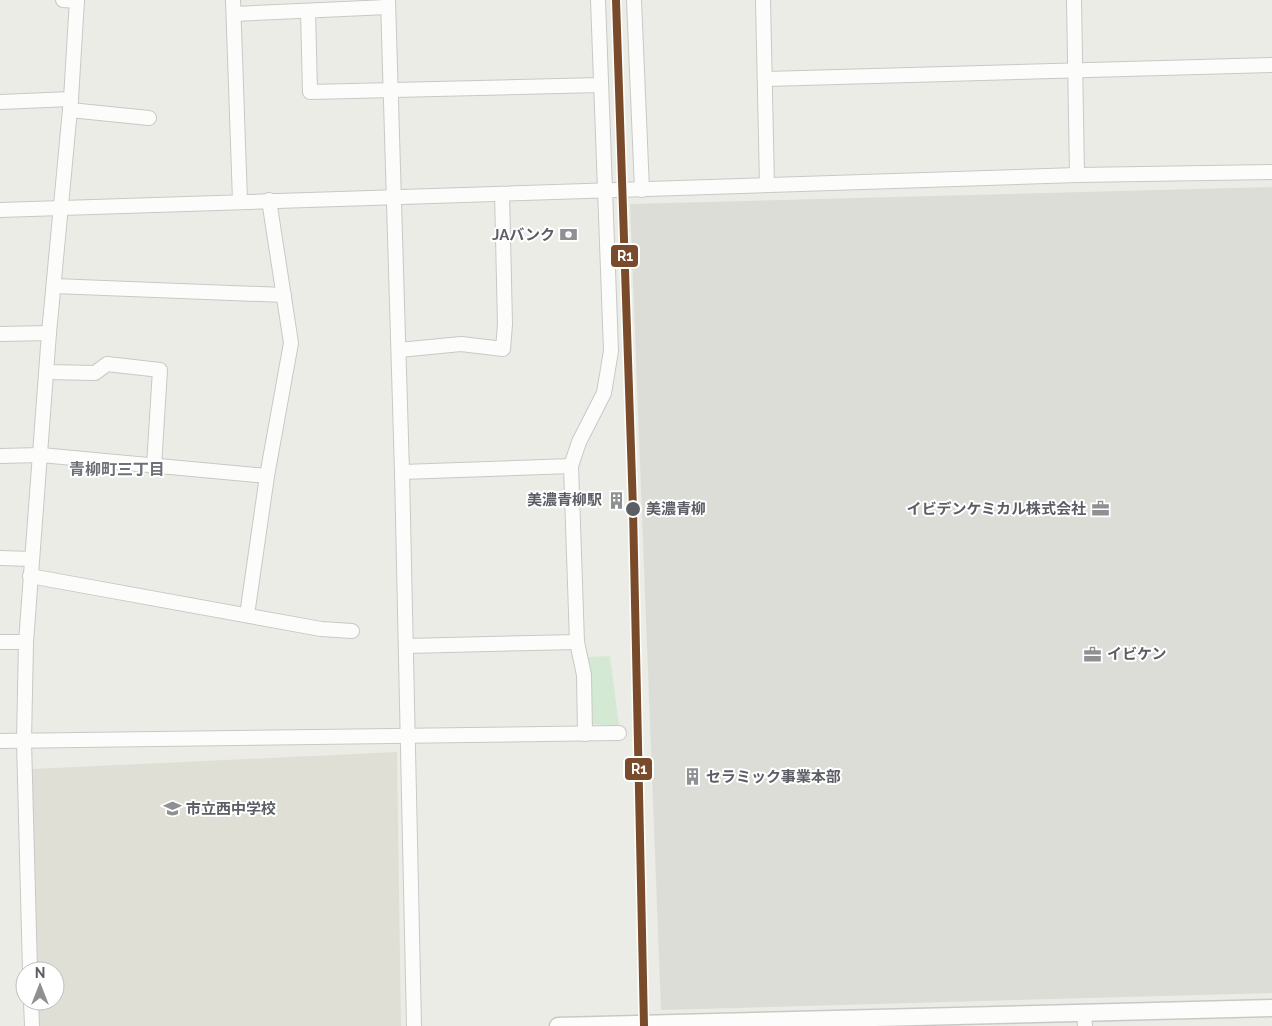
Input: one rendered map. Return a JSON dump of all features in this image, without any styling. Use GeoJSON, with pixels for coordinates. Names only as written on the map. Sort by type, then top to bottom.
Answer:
{"type":"FeatureCollection","features":[{"type":"Feature","properties":{"kind":"street"},"geometry":{"type":"LineString","coordinates":[[30,961],[24,741],[26,642],[46,372],[70,104],[72,0]]}},
{"type":"Feature","properties":{"kind":"street"},"geometry":{"type":"LineString","coordinates":[[585,734],[584,675],[577,642],[571,466],[579,442],[604,393],[611,352],[598,0]]}},
{"type":"Feature","properties":{"kind":"street"},"geometry":{"type":"LineString","coordinates":[[634,0],[642,190]]}},
{"type":"Feature","properties":{"kind":"street"},"geometry":{"type":"LineString","coordinates":[[763,0],[766,78],[766,185]]}},
{"type":"Feature","properties":{"kind":"street"},"geometry":{"type":"LineString","coordinates":[[1074,0],[1078,175]]}},
{"type":"Feature","properties":{"kind":"street"},"geometry":{"type":"LineString","coordinates":[[240,201],[234,7],[308,11],[388,4],[399,350],[414,1026]]}},
{"type":"Feature","properties":{"kind":"street"},"geometry":{"type":"LineString","coordinates":[[308,11],[310,92],[600,85]]}},
{"type":"Feature","properties":{"kind":"street"},"geometry":{"type":"LineString","coordinates":[[766,78],[1272,65]]}},
{"type":"Feature","properties":{"kind":"street"},"geometry":{"type":"LineString","coordinates":[[0,102],[70,104],[149,118]]}},
{"type":"Feature","properties":{"kind":"street"},"geometry":{"type":"LineString","coordinates":[[0,210],[1078,175],[1272,172]]}},
{"type":"Feature","properties":{"kind":"street"},"geometry":{"type":"LineString","coordinates":[[399,350],[461,344],[502,349],[505,324],[502,194]]}},
{"type":"Feature","properties":{"kind":"street"},"geometry":{"type":"LineString","coordinates":[[247,616],[268,476],[291,343],[269,200]]}},
{"type":"Feature","properties":{"kind":"street"},"geometry":{"type":"LineString","coordinates":[[54,286],[284,296]]}},
{"type":"Feature","properties":{"kind":"street"},"geometry":{"type":"LineString","coordinates":[[0,334],[50,333]]}},
{"type":"Feature","properties":{"kind":"street"},"geometry":{"type":"LineString","coordinates":[[46,372],[95,372],[107,364],[160,370],[154,466]]}},
{"type":"Feature","properties":{"kind":"street"},"geometry":{"type":"LineString","coordinates":[[0,456],[40,455],[268,476]]}},
{"type":"Feature","properties":{"kind":"street"},"geometry":{"type":"LineString","coordinates":[[402,472],[571,466]]}},
{"type":"Feature","properties":{"kind":"street"},"geometry":{"type":"LineString","coordinates":[[0,558],[32,559]]}},
{"type":"Feature","properties":{"kind":"street"},"geometry":{"type":"LineString","coordinates":[[30,576],[321,629],[352,631]]}},
{"type":"Feature","properties":{"kind":"street"},"geometry":{"type":"LineString","coordinates":[[0,642],[26,642]]}},
{"type":"Feature","properties":{"kind":"street"},"geometry":{"type":"LineString","coordinates":[[406,646],[577,642]]}},
{"type":"Feature","properties":{"kind":"street"},"geometry":{"type":"LineString","coordinates":[[0,741],[619,733]]}},
{"type":"Feature","properties":{"kind":"street"},"geometry":{"type":"LineString","coordinates":[[558,1026],[1084,1019],[1272,1008]]}},
{"type":"Feature","properties":{"kind":"street"},"geometry":{"type":"LineString","coordinates":[[31,1011],[32,1026]]}},
{"type":"Feature","properties":{"kind":"shaded area"},"geometry":{"type":"Polygon","coordinates":[[[1272,187],[1272,993],[661,1010],[630,204],[1272,187]]]}},
{"type":"Feature","properties":{"kind":"shaded area"},"geometry":{"type":"Polygon","coordinates":[[[397,752],[401,1026],[37,1026],[37,1011],[65,1011],[65,961],[36,961],[32,769],[397,752]]]}},
{"type":"Feature","properties":{"kind":"green space"},"geometry":{"type":"Polygon","coordinates":[[[610,656],[619,726],[589,724],[588,657],[610,656]]]}},
{"type":"Feature","properties":{"kind":"transit line","name":"R1"},"geometry":{"type":"LineString","coordinates":[[616,0],[633,509],[644,1026]]}},
{"type":"Feature","properties":{"kind":"place","name":"JAバンク"},"geometry":{"type":"Point","coordinates":[569,235]}},
{"type":"Feature","properties":{"kind":"place","name":"美濃青柳駅"},"geometry":{"type":"Point","coordinates":[616,500]}},
{"type":"Feature","properties":{"kind":"place","name":"美濃青柳"},"geometry":{"type":"Point","coordinates":[633,509]}},
{"type":"Feature","properties":{"kind":"place","name":"イビデンケミカル株式会社"},"geometry":{"type":"Point","coordinates":[1100,509]}},
{"type":"Feature","properties":{"kind":"place","name":"イビケン"},"geometry":{"type":"Point","coordinates":[1093,654]}},
{"type":"Feature","properties":{"kind":"place","name":"セラミック事業本部"},"geometry":{"type":"Point","coordinates":[692,777]}},
{"type":"Feature","properties":{"kind":"place","name":"市立西中学校"},"geometry":{"type":"Point","coordinates":[172,809]}},
{"type":"Feature","properties":{"kind":"district","name":"青柳町三丁目"},"geometry":{"type":"Point","coordinates":[117,469]}}]}
